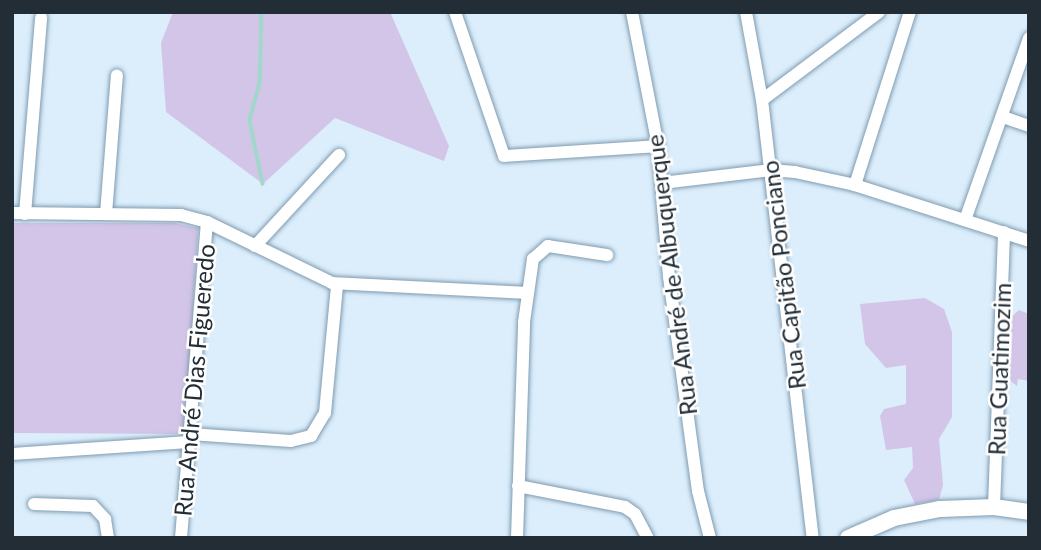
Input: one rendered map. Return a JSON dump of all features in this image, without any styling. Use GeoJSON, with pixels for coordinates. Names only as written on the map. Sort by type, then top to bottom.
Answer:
{"type":"FeatureCollection","features":[{"type":"Feature","properties":{"kind":"main road"},"geometry":{"type":"LineString","coordinates":[[848,538],[916,513],[994,507],[1029,512]]}},
{"type":"Feature","properties":{"kind":"street"},"geometry":{"type":"LineString","coordinates":[[455,12],[504,156],[658,146]]}},
{"type":"Feature","properties":{"kind":"street","name":"Rua André de Albuquerque"},"geometry":{"type":"LineString","coordinates":[[632,12],[658,146],[696,478],[710,538]]}},
{"type":"Feature","properties":{"kind":"street","name":"Rua Capitão Ponciano"},"geometry":{"type":"LineString","coordinates":[[746,12],[771,170],[813,538]]}},
{"type":"Feature","properties":{"kind":"street"},"geometry":{"type":"LineString","coordinates":[[762,100],[880,12]]}},
{"type":"Feature","properties":{"kind":"street"},"geometry":{"type":"LineString","coordinates":[[855,185],[910,12]]}},
{"type":"Feature","properties":{"kind":"street"},"geometry":{"type":"LineString","coordinates":[[41,18],[19,214],[156,213],[207,222],[337,285],[528,293]]}},
{"type":"Feature","properties":{"kind":"street"},"geometry":{"type":"LineString","coordinates":[[965,220],[1029,38]]}},
{"type":"Feature","properties":{"kind":"street"},"geometry":{"type":"LineString","coordinates":[[106,215],[117,75]]}},
{"type":"Feature","properties":{"kind":"street"},"geometry":{"type":"LineString","coordinates":[[1003,117],[1029,125]]}},
{"type":"Feature","properties":{"kind":"street"},"geometry":{"type":"LineString","coordinates":[[255,246],[339,155]]}},
{"type":"Feature","properties":{"kind":"street"},"geometry":{"type":"LineString","coordinates":[[662,183],[771,170],[855,185],[1029,241]]}},
{"type":"Feature","properties":{"kind":"street","name":"Rua André Dias Figueredo"},"geometry":{"type":"LineString","coordinates":[[181,538],[207,222]]}},
{"type":"Feature","properties":{"kind":"street","name":"Rua Guatimozim"},"geometry":{"type":"LineString","coordinates":[[994,507],[1004,232]]}},
{"type":"Feature","properties":{"kind":"street"},"geometry":{"type":"LineString","coordinates":[[517,538],[528,293],[533,259],[542,248],[558,245],[607,255]]}},
{"type":"Feature","properties":{"kind":"street"},"geometry":{"type":"LineString","coordinates":[[12,454],[189,438],[290,441],[311,436],[325,413],[337,285]]}},
{"type":"Feature","properties":{"kind":"street"},"geometry":{"type":"LineString","coordinates":[[518,485],[625,507],[635,514],[648,538]]}},
{"type":"Feature","properties":{"kind":"street"},"geometry":{"type":"LineString","coordinates":[[34,504],[93,506],[105,519],[108,538]]}},
{"type":"Feature","properties":{"kind":"shaded area"},"geometry":{"type":"Polygon","coordinates":[[[173,12],[390,12],[449,146],[444,161],[335,118],[263,184],[166,112],[161,43],[173,12]]]}},
{"type":"Feature","properties":{"kind":"shaded area"},"geometry":{"type":"Polygon","coordinates":[[[12,223],[175,223],[198,228],[185,434],[12,433],[12,223]]]}},
{"type":"Feature","properties":{"kind":"shaded area"},"geometry":{"type":"Polygon","coordinates":[[[925,298],[944,309],[952,332],[952,417],[939,439],[943,485],[939,500],[915,504],[904,480],[913,468],[912,447],[886,450],[880,416],[884,409],[906,404],[906,365],[886,368],[865,344],[860,304],[925,298]]]}},
{"type":"Feature","properties":{"kind":"shaded area"},"geometry":{"type":"Polygon","coordinates":[[[1019,310],[1029,314],[1029,381],[1018,379],[1017,386],[1008,379],[1011,317],[1019,310]]]}},
{"type":"Feature","properties":{"kind":"waterway"},"geometry":{"type":"LineString","coordinates":[[262,12],[260,83],[250,121],[263,184]]}}]}
